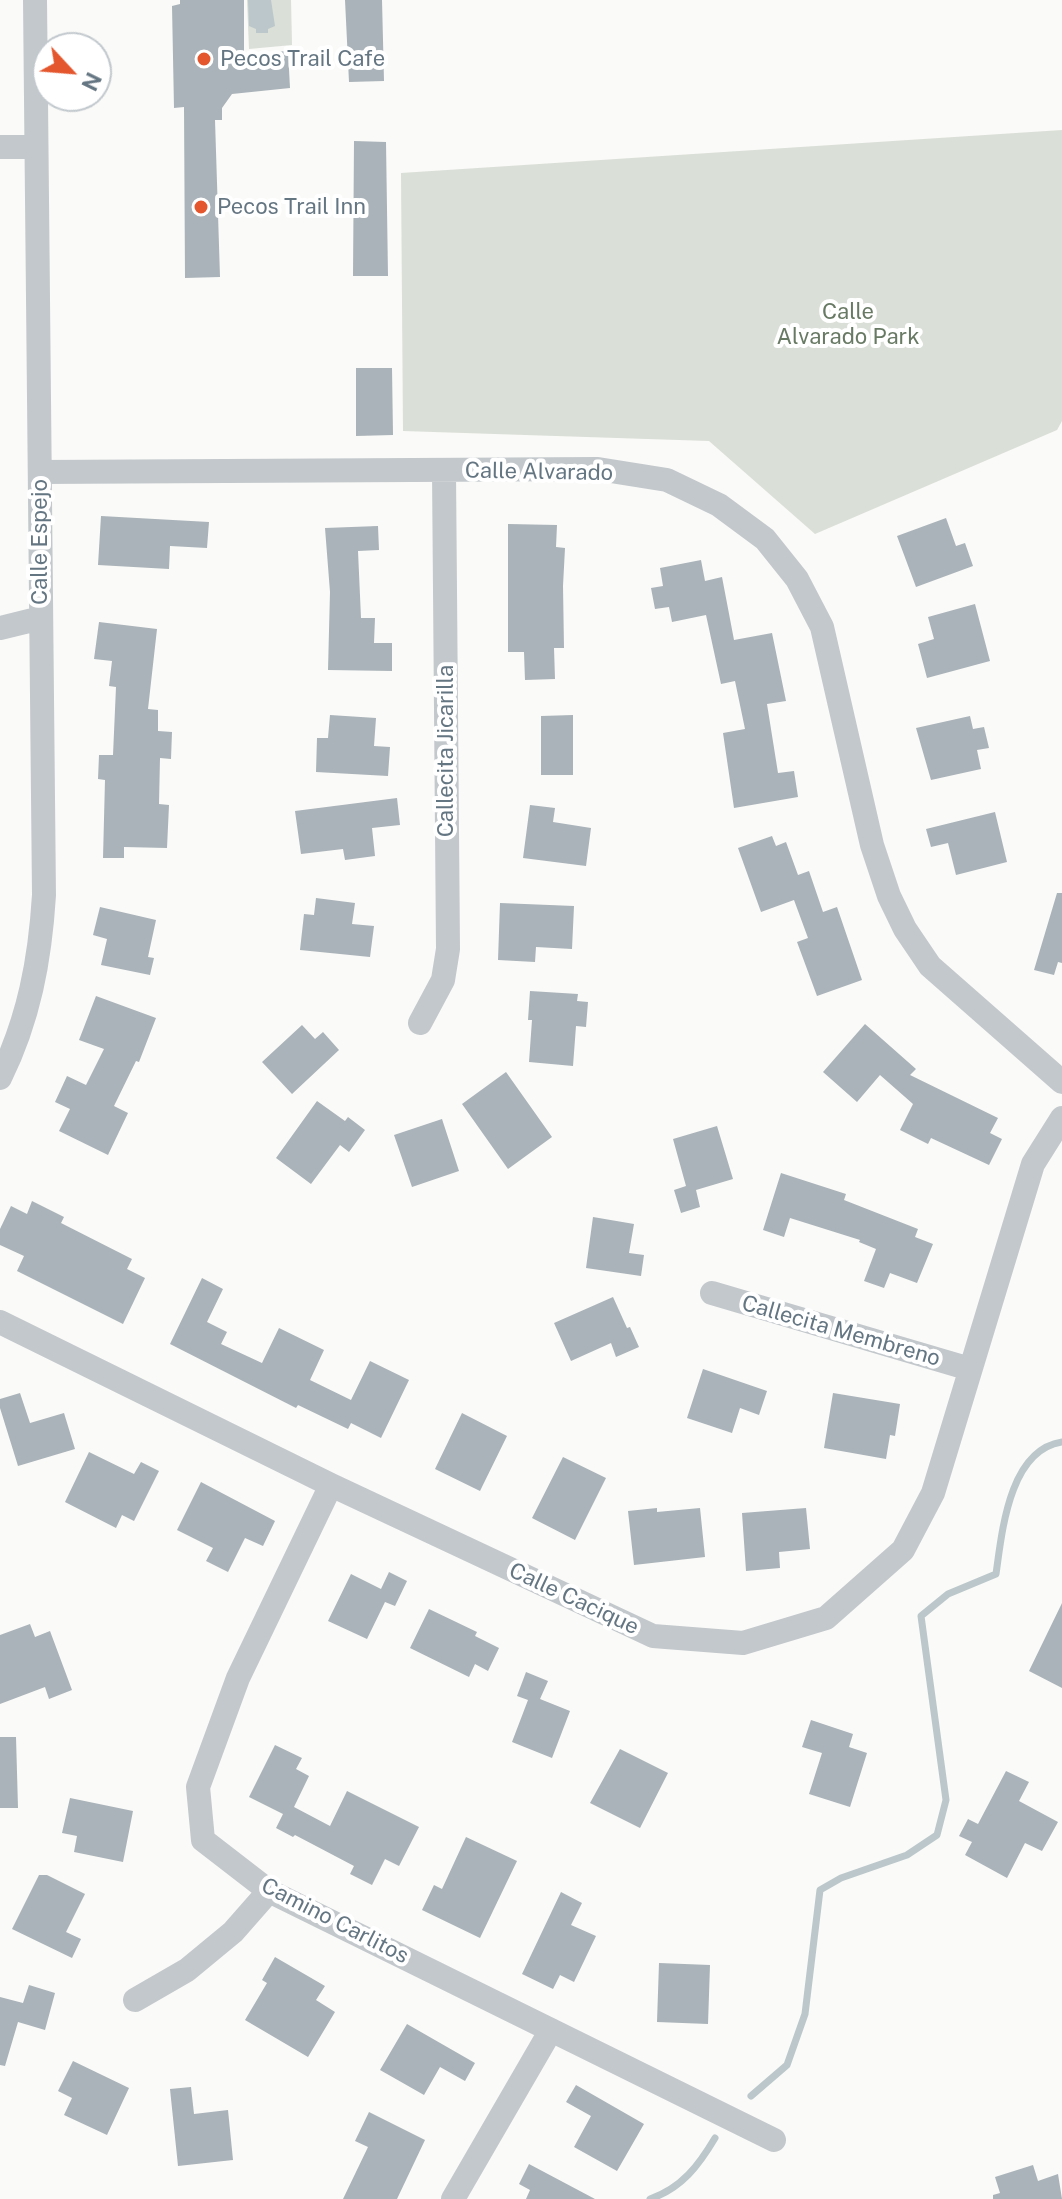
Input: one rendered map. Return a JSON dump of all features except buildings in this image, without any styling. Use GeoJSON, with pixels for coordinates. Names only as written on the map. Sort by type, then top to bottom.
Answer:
{"type":"FeatureCollection","features":[{"type":"Feature","properties":{"kind":"street","name":"Calle Espejo"},"geometry":{"type":"LineString","coordinates":[[0,1078],[28,1007],[40,949],[44,895],[35,0]]}},
{"type":"Feature","properties":{"kind":"street"},"geometry":{"type":"LineString","coordinates":[[0,147],[36,147]]}},
{"type":"Feature","properties":{"kind":"street","name":"Calle Alvarado"},"geometry":{"type":"LineString","coordinates":[[40,472],[598,469],[667,480],[719,505],[765,539],[797,579],[822,627],[872,845],[889,896],[905,929],[930,966],[1062,1082]]}},
{"type":"Feature","properties":{"kind":"street","name":"Callecita Jicarilla"},"geometry":{"type":"LineString","coordinates":[[420,1023],[443,980],[448,949],[444,471]]}},
{"type":"Feature","properties":{"kind":"street"},"geometry":{"type":"LineString","coordinates":[[0,628],[41,618]]}},
{"type":"Feature","properties":{"kind":"street","name":"Calle Cacique"},"geometry":{"type":"LineString","coordinates":[[0,1322],[331,1485],[653,1636],[743,1643],[826,1618],[903,1550],[933,1493],[1033,1164],[1062,1118]]}},
{"type":"Feature","properties":{"kind":"street","name":"Callecita Membreno"},"geometry":{"type":"LineString","coordinates":[[712,1293],[970,1369]]}},
{"type":"Feature","properties":{"kind":"street","name":"Camino Carlitos"},"geometry":{"type":"LineString","coordinates":[[331,1485],[238,1678],[198,1787],[203,1840],[269,1891],[774,2140]]}},
{"type":"Feature","properties":{"kind":"street"},"geometry":{"type":"LineString","coordinates":[[135,2000],[198,1961],[233,1932],[269,1891]]}},
{"type":"Feature","properties":{"kind":"street"},"geometry":{"type":"LineString","coordinates":[[453,2199],[551,2030]]}},
{"type":"Feature","properties":{"kind":"green space"},"geometry":{"type":"Polygon","coordinates":[[[247,0],[291,0],[292,45],[249,49],[247,0]]]}},
{"type":"Feature","properties":{"kind":"green space","name":"Calle Alvarado Park"},"geometry":{"type":"Polygon","coordinates":[[[1062,130],[1062,421],[1057,430],[815,534],[709,441],[403,431],[401,173],[1062,130]]]}},
{"type":"Feature","properties":{"kind":"shaded area"},"geometry":{"type":"Polygon","coordinates":[[[248,0],[271,0],[275,26],[268,29],[268,33],[256,33],[256,29],[249,26],[248,0]]]}},
{"type":"Feature","properties":{"kind":"waterway"},"geometry":{"type":"LineString","coordinates":[[751,2096],[787,2065],[805,2014],[820,1890],[841,1878],[907,1855],[937,1835],[946,1800],[921,1616],[948,1594],[996,1574],[1001,1537],[1019,1476],[1030,1460],[1044,1448],[1062,1442]]}},
{"type":"Feature","properties":{"kind":"waterway"},"geometry":{"type":"LineString","coordinates":[[650,2199],[680,2182],[703,2157],[715,2138]]}},
{"type":"Feature","properties":{"kind":"place","name":"Pecos Trail Cafe"},"geometry":{"type":"Point","coordinates":[204,59]}},
{"type":"Feature","properties":{"kind":"place","name":"Pecos Trail Inn"},"geometry":{"type":"Point","coordinates":[201,207]}}]}
